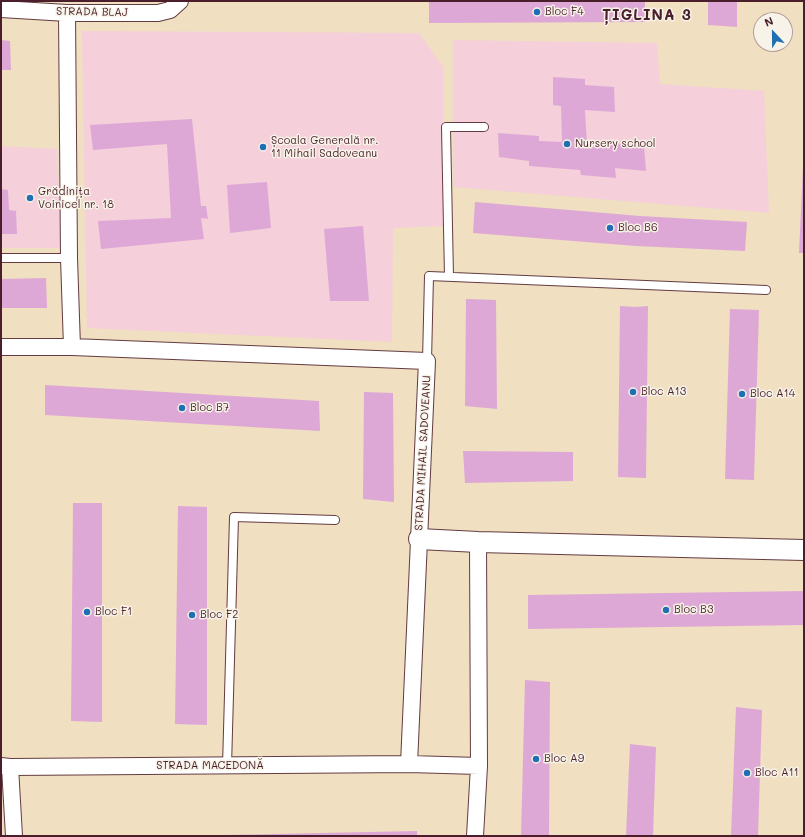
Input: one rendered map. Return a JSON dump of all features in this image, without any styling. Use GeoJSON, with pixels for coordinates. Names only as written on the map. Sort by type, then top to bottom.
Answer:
{"type":"FeatureCollection","features":[{"type":"Feature","properties":{"kind":"street","name":"STRADA BLAJ"},"geometry":{"type":"LineString","coordinates":[[1,9],[67,13],[158,13],[170,10],[180,1]]}},
{"type":"Feature","properties":{"kind":"street"},"geometry":{"type":"LineString","coordinates":[[67,13],[69,258],[72,347]]}},
{"type":"Feature","properties":{"kind":"street","name":"STRADA MIHAIL SADOVEANU"},"geometry":{"type":"LineString","coordinates":[[1,347],[72,347],[427,361],[419,539],[478,542],[804,550]]}},
{"type":"Feature","properties":{"kind":"street"},"geometry":{"type":"LineString","coordinates":[[409,764],[419,539]]}},
{"type":"Feature","properties":{"kind":"street"},"geometry":{"type":"LineString","coordinates":[[475,836],[479,766],[478,542]]}},
{"type":"Feature","properties":{"kind":"street","name":"STRADA MACEDONĂ"},"geometry":{"type":"LineString","coordinates":[[5,766],[409,764],[479,766]]}},
{"type":"Feature","properties":{"kind":"street"},"geometry":{"type":"LineString","coordinates":[[5,766],[14,836]]}},
{"type":"Feature","properties":{"kind":"lane"},"geometry":{"type":"LineString","coordinates":[[449,277],[446,126],[484,127]]}},
{"type":"Feature","properties":{"kind":"lane"},"geometry":{"type":"LineString","coordinates":[[1,258],[69,258]]}},
{"type":"Feature","properties":{"kind":"lane"},"geometry":{"type":"LineString","coordinates":[[427,361],[429,276],[766,290]]}},
{"type":"Feature","properties":{"kind":"lane"},"geometry":{"type":"LineString","coordinates":[[227,766],[234,517],[335,520]]}},
{"type":"Feature","properties":{"kind":"shaded area","name":"Școala Generală nr. 11 Mihail Sadoveanu"},"geometry":{"type":"Polygon","coordinates":[[[82,31],[419,33],[443,67],[443,226],[393,228],[392,342],[87,328],[82,31]]]}},
{"type":"Feature","properties":{"kind":"shaded area"},"geometry":{"type":"Polygon","coordinates":[[[453,40],[657,43],[660,84],[764,91],[769,213],[453,187],[453,40]]]}},
{"type":"Feature","properties":{"kind":"shaded area","name":"Grădinița Voinicel nr. 18"},"geometry":{"type":"Polygon","coordinates":[[[1,146],[57,149],[62,248],[1,248],[1,146]]]}},
{"type":"Feature","properties":{"kind":"building","name":"Bloc F4"},"geometry":{"type":"Polygon","coordinates":[[[429,1],[645,1],[645,22],[429,23],[429,1]]]}},
{"type":"Feature","properties":{"kind":"building"},"geometry":{"type":"Polygon","coordinates":[[[708,1],[737,1],[737,27],[708,25],[708,1]]]}},
{"type":"Feature","properties":{"kind":"building"},"geometry":{"type":"Polygon","coordinates":[[[1,40],[10,41],[11,70],[1,70],[1,40]]]}},
{"type":"Feature","properties":{"kind":"building"},"geometry":{"type":"Polygon","coordinates":[[[553,77],[585,79],[585,85],[614,87],[615,112],[585,110],[587,146],[603,148],[603,142],[644,146],[646,171],[615,168],[616,178],[581,175],[580,170],[529,166],[529,161],[499,157],[498,133],[539,136],[539,141],[562,142],[561,106],[553,105],[553,77]]]}},
{"type":"Feature","properties":{"kind":"building"},"geometry":{"type":"Polygon","coordinates":[[[192,119],[201,206],[206,206],[208,219],[201,218],[204,239],[101,249],[98,221],[171,218],[167,144],[93,150],[90,125],[192,119]]]}},
{"type":"Feature","properties":{"kind":"building"},"geometry":{"type":"Polygon","coordinates":[[[803,166],[804,253],[799,253],[803,166]]]}},
{"type":"Feature","properties":{"kind":"building"},"geometry":{"type":"Polygon","coordinates":[[[267,182],[271,228],[230,233],[227,185],[267,182]]]}},
{"type":"Feature","properties":{"kind":"building"},"geometry":{"type":"Polygon","coordinates":[[[1,189],[8,190],[9,210],[16,211],[17,234],[1,234],[1,189]]]}},
{"type":"Feature","properties":{"kind":"building","name":"Bloc B6"},"geometry":{"type":"Polygon","coordinates":[[[475,202],[640,216],[747,222],[745,251],[636,246],[473,233],[475,202]]]}},
{"type":"Feature","properties":{"kind":"building"},"geometry":{"type":"Polygon","coordinates":[[[363,226],[369,301],[330,301],[324,229],[363,226]]]}},
{"type":"Feature","properties":{"kind":"building"},"geometry":{"type":"Polygon","coordinates":[[[46,278],[47,308],[1,308],[1,279],[46,278]]]}},
{"type":"Feature","properties":{"kind":"building"},"geometry":{"type":"Polygon","coordinates":[[[466,299],[496,300],[497,409],[465,406],[466,299]]]}},
{"type":"Feature","properties":{"kind":"building","name":"Bloc A13"},"geometry":{"type":"Polygon","coordinates":[[[620,306],[648,306],[646,478],[618,477],[620,306]]]}},
{"type":"Feature","properties":{"kind":"building","name":"Bloc A14"},"geometry":{"type":"Polygon","coordinates":[[[730,309],[759,310],[754,480],[725,479],[730,309]]]}},
{"type":"Feature","properties":{"kind":"building","name":"Bloc B7"},"geometry":{"type":"Polygon","coordinates":[[[45,385],[319,401],[320,431],[45,415],[45,385]]]}},
{"type":"Feature","properties":{"kind":"building"},"geometry":{"type":"Polygon","coordinates":[[[364,392],[393,393],[394,502],[363,499],[364,392]]]}},
{"type":"Feature","properties":{"kind":"building"},"geometry":{"type":"Polygon","coordinates":[[[463,451],[573,452],[573,481],[465,483],[463,451]]]}},
{"type":"Feature","properties":{"kind":"building","name":"Bloc F1"},"geometry":{"type":"Polygon","coordinates":[[[73,503],[102,503],[102,722],[71,721],[73,503]]]}},
{"type":"Feature","properties":{"kind":"building","name":"Bloc F2"},"geometry":{"type":"Polygon","coordinates":[[[178,506],[207,507],[207,725],[175,724],[178,506]]]}},
{"type":"Feature","properties":{"kind":"building","name":"Bloc B3"},"geometry":{"type":"Polygon","coordinates":[[[804,591],[804,625],[528,629],[528,595],[804,591]]]}},
{"type":"Feature","properties":{"kind":"building","name":"Bloc A9"},"geometry":{"type":"Polygon","coordinates":[[[525,680],[550,682],[549,836],[521,836],[525,680]]]}},
{"type":"Feature","properties":{"kind":"building","name":"Bloc A11"},"geometry":{"type":"Polygon","coordinates":[[[736,707],[762,710],[758,836],[731,836],[736,707]]]}},
{"type":"Feature","properties":{"kind":"building"},"geometry":{"type":"Polygon","coordinates":[[[630,744],[656,747],[653,836],[626,836],[630,744]]]}},
{"type":"Feature","properties":{"kind":"building"},"geometry":{"type":"Polygon","coordinates":[[[417,831],[417,836],[225,836],[225,835],[417,831]]]}},
{"type":"Feature","properties":{"kind":"place","name":"Bloc F4"},"geometry":{"type":"Point","coordinates":[537,12]}},
{"type":"Feature","properties":{"kind":"place","name":"Nursery school"},"geometry":{"type":"Point","coordinates":[567,144]}},
{"type":"Feature","properties":{"kind":"place","name":"Școala Generală nr. 11 Mihail Sadoveanu"},"geometry":{"type":"Point","coordinates":[263,147]}},
{"type":"Feature","properties":{"kind":"place","name":"Grădinița Voinicel nr. 18"},"geometry":{"type":"Point","coordinates":[30,198]}},
{"type":"Feature","properties":{"kind":"place","name":"Bloc B6"},"geometry":{"type":"Point","coordinates":[610,228]}},
{"type":"Feature","properties":{"kind":"place","name":"Bloc A13"},"geometry":{"type":"Point","coordinates":[633,392]}},
{"type":"Feature","properties":{"kind":"place","name":"Bloc A14"},"geometry":{"type":"Point","coordinates":[742,394]}},
{"type":"Feature","properties":{"kind":"place","name":"Bloc B7"},"geometry":{"type":"Point","coordinates":[182,408]}},
{"type":"Feature","properties":{"kind":"place","name":"Bloc B3"},"geometry":{"type":"Point","coordinates":[666,610]}},
{"type":"Feature","properties":{"kind":"place","name":"Bloc F1"},"geometry":{"type":"Point","coordinates":[87,612]}},
{"type":"Feature","properties":{"kind":"place","name":"Bloc F2"},"geometry":{"type":"Point","coordinates":[192,615]}},
{"type":"Feature","properties":{"kind":"place","name":"Bloc A9"},"geometry":{"type":"Point","coordinates":[536,759]}},
{"type":"Feature","properties":{"kind":"place","name":"Bloc A11"},"geometry":{"type":"Point","coordinates":[747,773]}},
{"type":"Feature","properties":{"kind":"district","name":"ȚIGLINA 3"},"geometry":{"type":"Point","coordinates":[647,15]}}]}
